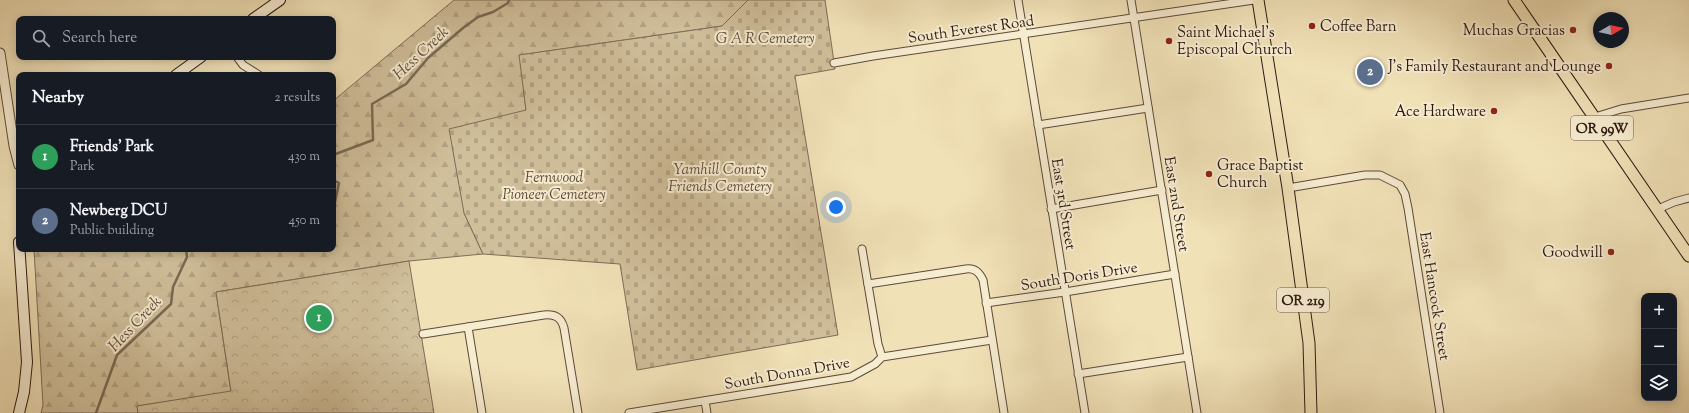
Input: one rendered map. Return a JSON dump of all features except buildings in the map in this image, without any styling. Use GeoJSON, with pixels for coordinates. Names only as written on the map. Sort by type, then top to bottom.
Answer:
{"type":"FeatureCollection","features":[{"type":"Feature","properties":{"kind":"main road"},"geometry":{"type":"LineString","coordinates":[[257,16],[280,0]]}},
{"type":"Feature","properties":{"kind":"main road","name":"OR 219"},"geometry":{"type":"LineString","coordinates":[[1258,0],[1288,188],[1308,343],[1311,413]]}},
{"type":"Feature","properties":{"kind":"main road","name":"OR 99W"},"geometry":{"type":"LineString","coordinates":[[1514,0],[1689,256]]}},
{"type":"Feature","properties":{"kind":"main road"},"geometry":{"type":"LineString","coordinates":[[180,72],[197,60]]}},
{"type":"Feature","properties":{"kind":"main road"},"geometry":{"type":"LineString","coordinates":[[19,413],[24,392],[27,362],[26,327],[20,252]]}},
{"type":"Feature","properties":{"kind":"street","name":"East 3rd Street"},"geometry":{"type":"LineString","coordinates":[[1018,0],[1085,413]]}},
{"type":"Feature","properties":{"kind":"street","name":"East 2nd Street"},"geometry":{"type":"LineString","coordinates":[[1131,0],[1197,413]]}},
{"type":"Feature","properties":{"kind":"street","name":"South Everest Road"},"geometry":{"type":"LineString","coordinates":[[834,63],[1254,0]]}},
{"type":"Feature","properties":{"kind":"street"},"geometry":{"type":"LineString","coordinates":[[0,53],[16,154]]}},
{"type":"Feature","properties":{"kind":"street"},"geometry":{"type":"LineString","coordinates":[[239,60],[243,66],[254,72]]}},
{"type":"Feature","properties":{"kind":"street"},"geometry":{"type":"LineString","coordinates":[[1595,117],[1634,107],[1689,98]]}},
{"type":"Feature","properties":{"kind":"street"},"geometry":{"type":"LineString","coordinates":[[1038,124],[1148,108]]}},
{"type":"Feature","properties":{"kind":"street","name":"East Hancock Street"},"geometry":{"type":"LineString","coordinates":[[1288,188],[1366,175],[1380,175],[1400,185],[1405,194],[1408,208],[1440,413]]}},
{"type":"Feature","properties":{"kind":"street"},"geometry":{"type":"LineString","coordinates":[[1051,209],[1162,190]]}},
{"type":"Feature","properties":{"kind":"street"},"geometry":{"type":"LineString","coordinates":[[1658,209],[1674,202],[1689,198]]}},
{"type":"Feature","properties":{"kind":"street"},"geometry":{"type":"LineString","coordinates":[[862,249],[878,344],[882,357]]}},
{"type":"Feature","properties":{"kind":"street"},"geometry":{"type":"LineString","coordinates":[[868,284],[966,268],[972,268],[977,271],[983,280],[1004,413]]}},
{"type":"Feature","properties":{"kind":"street","name":"South Doris Drive"},"geometry":{"type":"LineString","coordinates":[[986,303],[1175,274]]}},
{"type":"Feature","properties":{"kind":"street"},"geometry":{"type":"LineString","coordinates":[[423,334],[544,314],[558,317],[564,328],[578,413]]}},
{"type":"Feature","properties":{"kind":"street"},"geometry":{"type":"LineString","coordinates":[[468,327],[482,413]]}},
{"type":"Feature","properties":{"kind":"street","name":"South Donna Drive"},"geometry":{"type":"LineString","coordinates":[[629,413],[851,377],[867,369],[882,357],[992,340]]}},
{"type":"Feature","properties":{"kind":"street"},"geometry":{"type":"LineString","coordinates":[[1078,374],[1188,357]]}},
{"type":"Feature","properties":{"kind":"street"},"geometry":{"type":"LineString","coordinates":[[705,401],[707,413]]}},
{"type":"Feature","properties":{"kind":"green space"},"geometry":{"type":"Polygon","coordinates":[[[454,0],[748,0],[722,26],[520,55],[526,110],[464,213],[483,254],[409,261],[216,292],[231,392],[137,406],[138,413],[41,413],[43,405],[34,252],[336,252],[336,98],[454,0]]]}},
{"type":"Feature","properties":{"kind":"green space"},"geometry":{"type":"Polygon","coordinates":[[[748,0],[825,0],[835,69],[795,76],[838,335],[637,370],[620,264],[483,254],[464,213],[449,129],[526,110],[519,55],[722,26],[748,0]]]}},
{"type":"Feature","properties":{"kind":"green space"},"geometry":{"type":"Polygon","coordinates":[[[409,261],[434,413],[138,413],[137,406],[231,391],[216,292],[409,261]]]}},
{"type":"Feature","properties":{"kind":"waterway","name":"Hess Creek"},"geometry":{"type":"LineString","coordinates":[[336,154],[373,140],[372,104],[406,84],[428,58],[463,28],[478,17],[493,12],[508,3],[509,0]]}},
{"type":"Feature","properties":{"kind":"waterway","name":"Hess Creek"},"geometry":{"type":"LineString","coordinates":[[336,182],[339,183],[336,198]]}},
{"type":"Feature","properties":{"kind":"waterway","name":"Hess Creek"},"geometry":{"type":"LineString","coordinates":[[96,413],[117,355],[171,304],[173,287],[187,257],[186,252]]}},
{"type":"Feature","properties":{"kind":"place","name":"Coffee Barn"},"geometry":{"type":"Point","coordinates":[1312,26]}},
{"type":"Feature","properties":{"kind":"place","name":"Muchas Gracias"},"geometry":{"type":"Point","coordinates":[1573,30]}},
{"type":"Feature","properties":{"kind":"place","name":"Saint Michael's Episcopal Church"},"geometry":{"type":"Point","coordinates":[1169,41]}},
{"type":"Feature","properties":{"kind":"place","name":"J's Family Restaurant and Lounge"},"geometry":{"type":"Point","coordinates":[1609,66]}},
{"type":"Feature","properties":{"kind":"place","name":"Newberg DCU"},"geometry":{"type":"Point","coordinates":[1370,72]}},
{"type":"Feature","properties":{"kind":"place","name":"Ace Hardware"},"geometry":{"type":"Point","coordinates":[1494,111]}},
{"type":"Feature","properties":{"kind":"place","name":"Grace Baptist Church"},"geometry":{"type":"Point","coordinates":[1209,174]}},
{"type":"Feature","properties":{"kind":"place","name":"Goodwill"},"geometry":{"type":"Point","coordinates":[1611,252]}},
{"type":"Feature","properties":{"kind":"place","name":"Friends' Park"},"geometry":{"type":"Point","coordinates":[319,318]}},
{"type":"Feature","properties":{"kind":"park label","name":"G A R Cemetery"},"geometry":{"type":"Point","coordinates":[765,38]}},
{"type":"Feature","properties":{"kind":"park label","name":"Yamhill County Friends Cemetery"},"geometry":{"type":"Point","coordinates":[720,178]}},
{"type":"Feature","properties":{"kind":"park label","name":"Fernwood Pioneer Cemetery"},"geometry":{"type":"Point","coordinates":[554,186]}}]}
